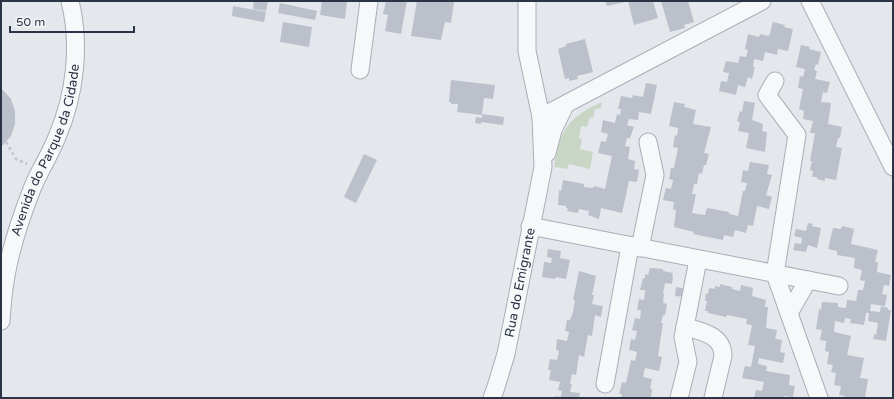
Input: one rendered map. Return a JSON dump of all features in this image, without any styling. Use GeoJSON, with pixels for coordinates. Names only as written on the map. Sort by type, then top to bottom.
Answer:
{"type":"FeatureCollection","features":[{"type":"Feature","properties":{"kind":"street","name":"Avenida do Parque da Cidade"},"geometry":{"type":"LineString","coordinates":[[1,321],[5,277],[16,231],[32,188],[57,138],[66,115],[72,91],[76,34],[70,1]]}},
{"type":"Feature","properties":{"kind":"street"},"geometry":{"type":"LineString","coordinates":[[360,70],[370,1]]}},
{"type":"Feature","properties":{"kind":"street","name":"Rua do Emigrante"},"geometry":{"type":"LineString","coordinates":[[527,1],[527,51],[541,117],[543,167]]}},
{"type":"Feature","properties":{"kind":"street"},"geometry":{"type":"LineString","coordinates":[[541,117],[762,1]]}},
{"type":"Feature","properties":{"kind":"street"},"geometry":{"type":"LineString","coordinates":[[810,1],[893,167]]}},
{"type":"Feature","properties":{"kind":"street"},"geometry":{"type":"LineString","coordinates":[[775,81],[767,95],[797,135],[775,274],[819,398]]}},
{"type":"Feature","properties":{"kind":"street","name":"Rua do Emigrante"},"geometry":{"type":"LineString","coordinates":[[492,398],[506,354],[530,226],[543,167],[553,130],[565,105]]}},
{"type":"Feature","properties":{"kind":"street"},"geometry":{"type":"LineString","coordinates":[[605,384],[635,247],[655,175],[648,142]]}},
{"type":"Feature","properties":{"kind":"street"},"geometry":{"type":"LineString","coordinates":[[530,226],[839,286]]}},
{"type":"Feature","properties":{"kind":"street"},"geometry":{"type":"LineString","coordinates":[[679,398],[688,362],[683,342],[697,265]]}},
{"type":"Feature","properties":{"kind":"street"},"geometry":{"type":"LineString","coordinates":[[789,313],[808,280]]}},
{"type":"Feature","properties":{"kind":"street"},"geometry":{"type":"LineString","coordinates":[[685,328],[700,330],[709,334],[721,344],[723,356],[714,398]]}},
{"type":"Feature","properties":{"kind":"path"},"geometry":{"type":"LineString","coordinates":[[6,142],[16,159],[27,164]]}},
{"type":"Feature","properties":{"kind":"path"},"geometry":{"type":"LineString","coordinates":[[24,170],[30,159]]}},
{"type":"Feature","properties":{"kind":"green space"},"geometry":{"type":"Polygon","coordinates":[[[602,102],[601,108],[595,109],[593,118],[590,117],[587,127],[581,126],[579,138],[582,139],[580,149],[593,152],[590,169],[569,164],[567,169],[554,167],[559,143],[567,127],[581,114],[602,102]]]}},
{"type":"Feature","properties":{"kind":"building"},"geometry":{"type":"Polygon","coordinates":[[[254,1],[268,1],[266,11],[253,9],[254,1]]]}},
{"type":"Feature","properties":{"kind":"building"},"geometry":{"type":"Polygon","coordinates":[[[322,1],[347,1],[345,19],[320,15],[322,1]]]}},
{"type":"Feature","properties":{"kind":"building"},"geometry":{"type":"Polygon","coordinates":[[[386,1],[407,1],[401,34],[385,31],[388,15],[383,14],[386,1]]]}},
{"type":"Feature","properties":{"kind":"building"},"geometry":{"type":"Polygon","coordinates":[[[417,1],[454,2],[451,23],[445,22],[441,40],[411,36],[417,1]]]}},
{"type":"Feature","properties":{"kind":"building"},"geometry":{"type":"Polygon","coordinates":[[[605,1],[625,1],[625,2],[607,6],[605,1]]]}},
{"type":"Feature","properties":{"kind":"building"},"geometry":{"type":"Polygon","coordinates":[[[628,1],[653,1],[658,18],[634,25],[628,1]]]}},
{"type":"Feature","properties":{"kind":"building"},"geometry":{"type":"Polygon","coordinates":[[[661,1],[688,1],[694,22],[684,25],[685,28],[670,32],[661,1]]]}},
{"type":"Feature","properties":{"kind":"building"},"geometry":{"type":"Polygon","coordinates":[[[280,3],[317,11],[315,20],[278,13],[280,3]]]}},
{"type":"Feature","properties":{"kind":"building"},"geometry":{"type":"Polygon","coordinates":[[[233,6],[266,12],[264,22],[232,16],[233,6]]]}},
{"type":"Feature","properties":{"kind":"building"},"geometry":{"type":"Polygon","coordinates":[[[283,22],[312,27],[309,47],[280,42],[283,22]]]}},
{"type":"Feature","properties":{"kind":"building"},"geometry":{"type":"Polygon","coordinates":[[[773,22],[793,29],[788,51],[778,49],[777,55],[765,52],[763,61],[754,59],[753,67],[755,67],[752,79],[748,77],[745,87],[738,85],[736,95],[719,91],[721,81],[727,82],[729,73],[723,72],[726,61],[738,63],[740,56],[746,57],[748,50],[745,49],[748,34],[759,37],[760,34],[769,36],[773,22]]]}},
{"type":"Feature","properties":{"kind":"building"},"geometry":{"type":"Polygon","coordinates":[[[585,39],[593,72],[577,76],[578,79],[569,81],[569,78],[565,79],[558,49],[566,46],[566,44],[585,39]]]}},
{"type":"Feature","properties":{"kind":"building"},"geometry":{"type":"Polygon","coordinates":[[[801,45],[821,52],[818,65],[816,64],[814,70],[817,71],[815,79],[830,82],[827,93],[823,92],[821,102],[831,103],[828,124],[842,127],[840,138],[838,138],[836,147],[842,148],[836,180],[825,178],[825,181],[817,179],[817,177],[812,177],[813,171],[810,170],[812,161],[810,161],[815,133],[810,133],[813,121],[803,119],[804,111],[799,109],[803,89],[798,88],[800,76],[803,77],[805,69],[796,67],[801,45]]]}},
{"type":"Feature","properties":{"kind":"building"},"geometry":{"type":"Polygon","coordinates":[[[451,80],[495,85],[493,99],[484,98],[482,115],[457,112],[458,104],[451,104],[451,102],[449,102],[451,80]]]}},
{"type":"Feature","properties":{"kind":"building"},"geometry":{"type":"Polygon","coordinates":[[[646,83],[657,85],[651,114],[639,112],[638,120],[629,119],[627,125],[634,127],[630,138],[627,138],[625,146],[630,147],[628,159],[635,161],[634,169],[639,170],[637,182],[629,181],[622,213],[601,208],[599,219],[588,215],[589,211],[579,209],[578,213],[567,211],[568,208],[566,208],[566,206],[558,205],[559,190],[561,191],[563,180],[584,184],[584,187],[593,188],[594,186],[605,189],[612,156],[598,153],[601,141],[606,142],[608,134],[601,132],[603,120],[615,123],[617,114],[620,115],[621,109],[618,109],[621,96],[632,98],[633,95],[643,97],[646,83]]]}},
{"type":"Feature","properties":{"kind":"building"},"geometry":{"type":"Polygon","coordinates":[[[1,88],[11,99],[15,111],[15,124],[11,136],[1,147],[1,88]]]}},
{"type":"Feature","properties":{"kind":"building"},"geometry":{"type":"Polygon","coordinates":[[[744,101],[755,103],[752,120],[763,124],[762,131],[767,132],[765,152],[746,148],[749,133],[738,131],[740,122],[737,121],[740,111],[742,112],[744,101]]]}},
{"type":"Feature","properties":{"kind":"building"},"geometry":{"type":"Polygon","coordinates":[[[674,102],[685,104],[684,107],[696,110],[693,124],[711,127],[704,153],[709,154],[706,165],[704,165],[702,174],[699,173],[697,184],[694,184],[692,194],[696,194],[692,213],[705,215],[707,208],[729,212],[729,214],[738,216],[743,191],[745,191],[747,183],[741,182],[743,170],[748,171],[750,162],[769,165],[767,174],[772,175],[766,195],[772,197],[769,209],[757,206],[753,226],[748,225],[746,233],[735,230],[733,237],[724,235],[723,240],[693,234],[694,232],[674,227],[676,210],[673,209],[674,202],[663,200],[666,188],[671,189],[673,180],[669,179],[671,168],[674,168],[678,148],[673,147],[678,128],[669,126],[674,102]]]}},
{"type":"Feature","properties":{"kind":"building"},"geometry":{"type":"Polygon","coordinates":[[[482,114],[504,117],[503,125],[481,122],[481,124],[475,123],[476,117],[482,118],[482,114]]]}},
{"type":"Feature","properties":{"kind":"building"},"geometry":{"type":"Polygon","coordinates":[[[364,154],[377,160],[356,203],[344,197],[364,154]]]}},
{"type":"Feature","properties":{"kind":"building"},"geometry":{"type":"Polygon","coordinates":[[[808,223],[813,224],[812,226],[821,228],[817,248],[808,245],[806,252],[793,250],[795,243],[801,244],[802,238],[794,236],[796,229],[806,231],[808,223]]]}},
{"type":"Feature","properties":{"kind":"building"},"geometry":{"type":"Polygon","coordinates":[[[842,226],[854,229],[851,244],[878,250],[875,262],[878,262],[877,272],[891,275],[889,286],[884,285],[882,294],[887,295],[885,306],[871,304],[870,311],[880,312],[881,306],[891,310],[886,341],[873,339],[874,334],[876,335],[878,323],[868,321],[869,313],[866,313],[864,325],[850,323],[851,319],[845,318],[844,323],[835,321],[834,332],[851,336],[847,355],[864,358],[860,378],[868,379],[865,398],[844,398],[844,396],[839,395],[841,386],[834,385],[836,373],[831,372],[833,365],[827,364],[829,352],[825,351],[826,341],[820,340],[822,330],[816,329],[819,309],[821,310],[822,302],[838,303],[838,307],[846,308],[847,300],[856,301],[858,290],[863,290],[865,281],[860,280],[862,270],[854,268],[855,258],[837,255],[837,251],[828,249],[833,228],[841,229],[842,226]]]}},
{"type":"Feature","properties":{"kind":"building"},"geometry":{"type":"Polygon","coordinates":[[[548,249],[561,251],[560,258],[570,260],[566,279],[542,277],[544,262],[551,263],[552,258],[547,257],[548,249]]]}},
{"type":"Feature","properties":{"kind":"building"},"geometry":{"type":"Polygon","coordinates":[[[650,268],[663,269],[663,271],[673,273],[672,284],[665,283],[663,294],[663,303],[667,304],[665,315],[663,315],[661,323],[663,323],[658,356],[662,357],[659,371],[645,368],[643,377],[652,379],[650,388],[652,389],[651,398],[621,398],[622,394],[619,394],[622,382],[626,383],[631,360],[635,361],[637,352],[629,350],[631,339],[635,340],[637,331],[632,330],[635,318],[640,319],[641,310],[637,310],[639,299],[644,300],[645,290],[640,290],[643,278],[645,278],[645,274],[648,275],[650,268]]]}},
{"type":"Feature","properties":{"kind":"building"},"geometry":{"type":"Polygon","coordinates":[[[579,271],[596,276],[592,295],[594,295],[592,304],[603,306],[601,317],[595,315],[592,336],[588,335],[584,357],[579,355],[576,375],[572,374],[570,392],[580,393],[579,398],[555,398],[555,396],[561,397],[562,391],[558,390],[560,382],[549,380],[551,370],[548,370],[550,359],[557,360],[559,351],[556,350],[557,339],[567,341],[569,332],[565,331],[567,320],[570,320],[573,312],[575,300],[573,300],[579,271]]]}},
{"type":"Feature","properties":{"kind":"building"},"geometry":{"type":"Polygon","coordinates":[[[720,284],[740,291],[741,285],[753,288],[752,296],[766,300],[765,307],[768,307],[766,328],[777,330],[775,339],[782,340],[780,352],[785,353],[783,363],[759,358],[758,364],[767,366],[766,371],[790,375],[789,385],[795,386],[793,397],[784,396],[784,398],[754,398],[756,390],[762,391],[764,382],[742,378],[745,366],[751,367],[755,346],[748,345],[752,325],[746,324],[747,319],[727,315],[726,317],[705,311],[707,301],[705,301],[706,293],[708,294],[709,288],[715,289],[715,286],[720,287],[720,284]]]}},
{"type":"Feature","properties":{"kind":"building"},"geometry":{"type":"Polygon","coordinates":[[[676,287],[687,289],[685,297],[675,296],[676,287]]]}}]}
